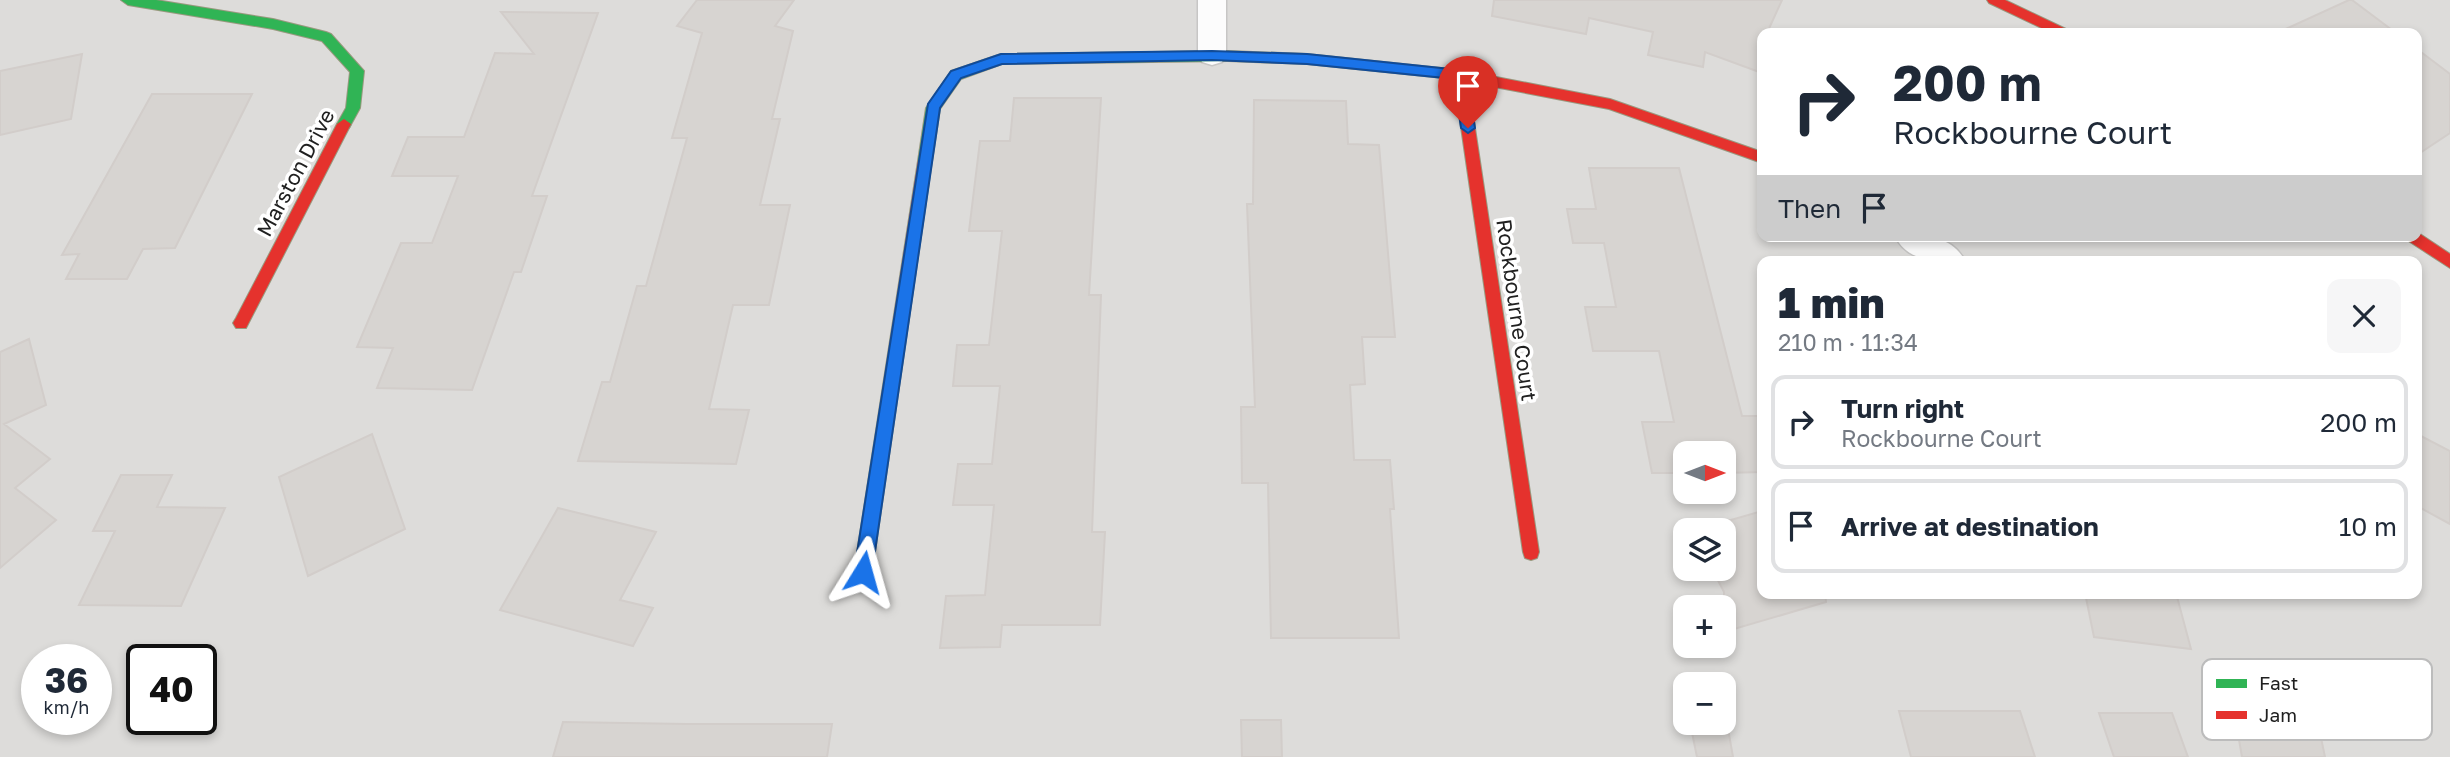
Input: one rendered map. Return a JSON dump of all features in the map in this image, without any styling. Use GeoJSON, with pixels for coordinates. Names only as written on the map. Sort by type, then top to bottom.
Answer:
{"type":"FeatureCollection","features":[{"type":"Feature","properties":{"kind":"street","name":"Marston Drive"},"geometry":{"type":"LineString","coordinates":[[128,0],[273,24],[326,37],[357,71],[354,108],[241,323]]}},
{"type":"Feature","properties":{"kind":"street"},"geometry":{"type":"LineString","coordinates":[[1212,0],[1212,55]]}},
{"type":"Feature","properties":{"kind":"street"},"geometry":{"type":"LineString","coordinates":[[1994,0],[2053,28]]}},
{"type":"Feature","properties":{"kind":"street"},"geometry":{"type":"LineString","coordinates":[[863,572],[933,108],[956,75],[1001,59],[1212,55],[1307,59],[1460,75],[1610,104],[1757,156]]}},
{"type":"Feature","properties":{"kind":"street","name":"Rockbourne Court"},"geometry":{"type":"LineString","coordinates":[[1460,75],[1531,552]]}},
{"type":"Feature","properties":{"kind":"street"},"geometry":{"type":"LineString","coordinates":[[1919,242],[1941,256]]}},
{"type":"Feature","properties":{"kind":"street"},"geometry":{"type":"LineString","coordinates":[[2421,242],[2450,262]]}},
{"type":"Feature","properties":{"kind":"shaded area"},"geometry":{"type":"Polygon","coordinates":[[[0,0],[2450,0],[2450,757],[0,757],[0,0]]]}},
{"type":"Feature","properties":{"kind":"building"},"geometry":{"type":"Polygon","coordinates":[[[697,0],[794,0],[775,26],[793,31],[772,119],[780,119],[760,205],[790,205],[769,305],[733,305],[709,409],[749,410],[736,464],[578,461],[602,382],[610,382],[637,286],[646,286],[687,138],[672,138],[702,33],[677,26],[697,0]]]}},
{"type":"Feature","properties":{"kind":"building"},"geometry":{"type":"Polygon","coordinates":[[[1494,0],[1782,0],[1769,28],[1757,28],[1757,71],[1705,52],[1703,67],[1648,55],[1653,32],[1589,18],[1586,34],[1492,16],[1494,0]]]}},
{"type":"Feature","properties":{"kind":"building"},"geometry":{"type":"Polygon","coordinates":[[[2349,0],[2389,28],[2288,28],[2349,0]]]}},
{"type":"Feature","properties":{"kind":"building"},"geometry":{"type":"Polygon","coordinates":[[[501,12],[598,13],[532,196],[547,196],[521,272],[514,272],[472,390],[377,388],[393,348],[357,347],[401,243],[432,243],[458,176],[392,176],[408,137],[464,137],[495,53],[534,54],[501,12]]]}},
{"type":"Feature","properties":{"kind":"building"},"geometry":{"type":"Polygon","coordinates":[[[2422,53],[2450,74],[2450,133],[2422,152],[2422,53]]]}},
{"type":"Feature","properties":{"kind":"building"},"geometry":{"type":"Polygon","coordinates":[[[82,54],[71,119],[0,135],[0,71],[82,54]]]}},
{"type":"Feature","properties":{"kind":"building"},"geometry":{"type":"Polygon","coordinates":[[[152,94],[252,94],[175,248],[143,249],[127,279],[66,279],[79,254],[62,255],[152,94]]]}},
{"type":"Feature","properties":{"kind":"building"},"geometry":{"type":"Polygon","coordinates":[[[1014,98],[1101,98],[1089,295],[1101,295],[1092,532],[1105,532],[1100,625],[1002,625],[1000,647],[940,648],[946,596],[985,595],[994,505],[953,505],[958,464],[992,464],[1000,386],[953,386],[957,345],[989,345],[1002,231],[969,231],[980,141],[1010,141],[1014,98]]]}},
{"type":"Feature","properties":{"kind":"building"},"geometry":{"type":"Polygon","coordinates":[[[1254,100],[1346,101],[1348,144],[1379,145],[1395,337],[1362,337],[1365,384],[1350,385],[1354,460],[1390,460],[1394,509],[1390,509],[1399,638],[1271,638],[1268,483],[1242,483],[1241,407],[1255,407],[1247,204],[1253,204],[1254,100]]]}},
{"type":"Feature","properties":{"kind":"building"},"geometry":{"type":"Polygon","coordinates":[[[1589,168],[1679,168],[1742,416],[1757,416],[1757,472],[1736,473],[1736,441],[1673,441],[1673,473],[1652,473],[1642,422],[1674,422],[1659,351],[1593,351],[1585,307],[1616,307],[1604,243],[1573,243],[1567,209],[1596,209],[1589,168]]]}},
{"type":"Feature","properties":{"kind":"building"},"geometry":{"type":"Polygon","coordinates":[[[29,339],[46,405],[4,424],[50,459],[15,488],[56,520],[0,568],[0,352],[29,339]]]}},
{"type":"Feature","properties":{"kind":"building"},"geometry":{"type":"Polygon","coordinates":[[[372,434],[405,529],[308,576],[279,477],[372,434]]]}},
{"type":"Feature","properties":{"kind":"building"},"geometry":{"type":"Polygon","coordinates":[[[2422,437],[2450,451],[2450,524],[2422,509],[2422,437]]]}},
{"type":"Feature","properties":{"kind":"building"},"geometry":{"type":"Polygon","coordinates":[[[121,475],[172,475],[157,507],[225,508],[181,606],[79,605],[115,531],[93,531],[121,475]]]}},
{"type":"Feature","properties":{"kind":"building"},"geometry":{"type":"Polygon","coordinates":[[[558,508],[656,532],[620,600],[653,608],[633,646],[500,610],[558,508]]]}},
{"type":"Feature","properties":{"kind":"building"},"geometry":{"type":"Polygon","coordinates":[[[1757,512],[1757,599],[1826,599],[1826,602],[1736,628],[1736,595],[1724,595],[1718,581],[1736,581],[1736,518],[1757,512]]]}},
{"type":"Feature","properties":{"kind":"building"},"geometry":{"type":"Polygon","coordinates":[[[2086,599],[2178,599],[2191,649],[2094,637],[2086,599]]]}},
{"type":"Feature","properties":{"kind":"building"},"geometry":{"type":"Polygon","coordinates":[[[1899,711],[2020,711],[2035,757],[1911,757],[1899,711]]]}},
{"type":"Feature","properties":{"kind":"building"},"geometry":{"type":"Polygon","coordinates":[[[2099,713],[2172,713],[2188,757],[2114,757],[2099,713]]]}},
{"type":"Feature","properties":{"kind":"building"},"geometry":{"type":"Polygon","coordinates":[[[1241,720],[1281,720],[1282,757],[1242,757],[1241,720]]]}},
{"type":"Feature","properties":{"kind":"building"},"geometry":{"type":"Polygon","coordinates":[[[563,722],[832,724],[827,757],[553,757],[563,722]]]}},
{"type":"Feature","properties":{"kind":"building"},"geometry":{"type":"Polygon","coordinates":[[[1692,735],[1729,735],[1733,757],[1697,757],[1692,735]]]}},
{"type":"Feature","properties":{"kind":"building"},"geometry":{"type":"Polygon","coordinates":[[[2239,740],[2321,740],[2325,757],[2242,757],[2239,740]]]}},
{"type":"Feature","properties":{"kind":"traffic: fast"},"geometry":{"type":"LineString","coordinates":[[128,0],[273,24],[326,37],[357,71],[353,108],[344,124]]}},
{"type":"Feature","properties":{"kind":"traffic: fast"},"geometry":{"type":"LineString","coordinates":[[925,161],[933,108],[956,75],[1001,59],[1228,56]]}},
{"type":"Feature","properties":{"kind":"traffic: jam"},"geometry":{"type":"LineString","coordinates":[[1994,0],[2053,28]]}},
{"type":"Feature","properties":{"kind":"traffic: jam"},"geometry":{"type":"LineString","coordinates":[[1228,56],[1307,59],[1460,75],[1610,104],[1757,156]]}},
{"type":"Feature","properties":{"kind":"traffic: jam"},"geometry":{"type":"LineString","coordinates":[[1460,75],[1531,552]]}},
{"type":"Feature","properties":{"kind":"traffic: jam"},"geometry":{"type":"LineString","coordinates":[[241,323],[344,124]]}},
{"type":"Feature","properties":{"kind":"traffic: jam"},"geometry":{"type":"LineString","coordinates":[[863,572],[925,161]]}},
{"type":"Feature","properties":{"kind":"traffic: jam"},"geometry":{"type":"LineString","coordinates":[[2421,242],[2450,262]]}},
{"type":"Feature","properties":{"kind":"route"},"geometry":{"type":"LineString","coordinates":[[863,572],[933,108],[956,75],[1001,59],[1212,55],[1307,59],[1460,75],[1468,128]]}}]}
